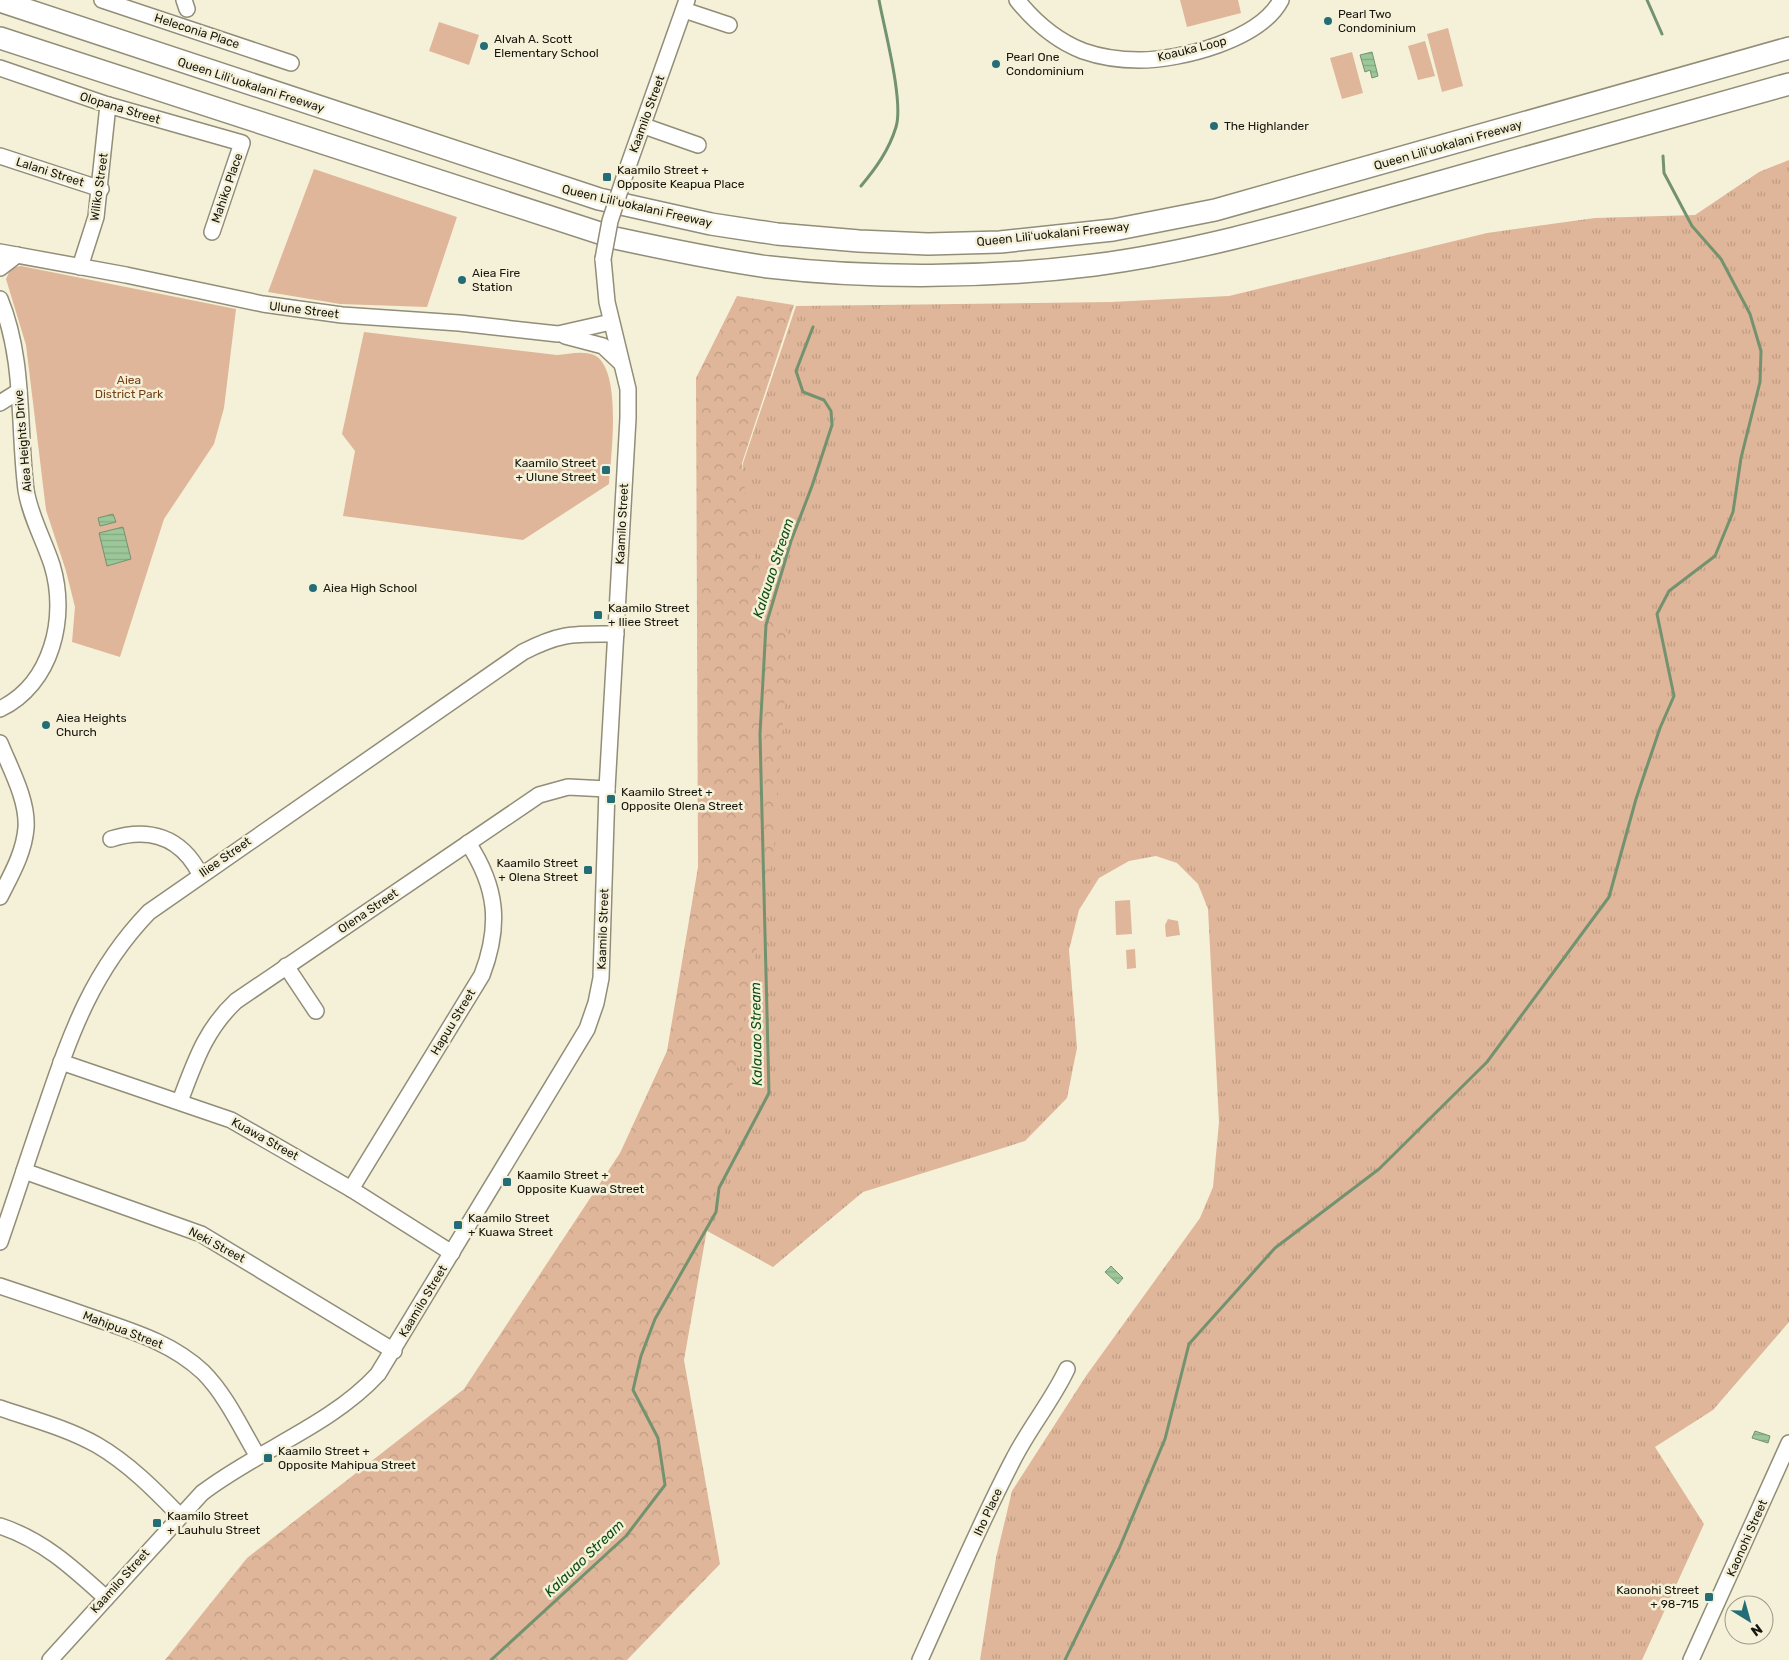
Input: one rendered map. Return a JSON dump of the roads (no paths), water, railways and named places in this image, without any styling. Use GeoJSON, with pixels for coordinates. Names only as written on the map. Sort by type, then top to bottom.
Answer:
{"type":"FeatureCollection","features":[{"type":"Feature","properties":{"kind":"highway","name":"Queen Liliʻuokalani Freeway"},"geometry":{"type":"LineString","coordinates":[[0,1],[599,199],[702,223],[778,234],[859,241],[918,243],[1000,242],[1113,230],[1215,210],[1789,48]]}},
{"type":"Feature","properties":{"kind":"highway"},"geometry":{"type":"LineString","coordinates":[[0,38],[615,238],[707,257],[770,267],[870,274],[972,274],[1032,271],[1093,265],[1182,250],[1305,220],[1789,84]]}},
{"type":"Feature","properties":{"kind":"street","name":"Heleconia Place"},"geometry":{"type":"LineString","coordinates":[[102,0],[291,63]]}},
{"type":"Feature","properties":{"kind":"street","name":"Koauka Loop"},"geometry":{"type":"LineString","coordinates":[[1017,0],[1043,28],[1082,50],[1110,58],[1139,60],[1164,58],[1241,37],[1262,23],[1281,0]]}},
{"type":"Feature","properties":{"kind":"street"},"geometry":{"type":"LineString","coordinates":[[686,5],[729,25]]}},
{"type":"Feature","properties":{"kind":"street","name":"Kaamilo Street"},"geometry":{"type":"LineString","coordinates":[[50,1660],[179,1515],[208,1488],[257,1455],[346,1404],[378,1374],[394,1351],[587,1029],[596,1003],[601,978],[607,789],[628,418],[628,388],[624,366],[611,322],[604,279],[603,259],[610,221],[626,172],[686,5]]}},
{"type":"Feature","properties":{"kind":"street","name":"Olopana Street"},"geometry":{"type":"LineString","coordinates":[[0,68],[108,105],[242,143]]}},
{"type":"Feature","properties":{"kind":"street","name":"Wiliko Street"},"geometry":{"type":"LineString","coordinates":[[80,267],[96,217],[101,189],[108,105]]}},
{"type":"Feature","properties":{"kind":"street"},"geometry":{"type":"LineString","coordinates":[[644,126],[698,145]]}},
{"type":"Feature","properties":{"kind":"street","name":"Mahiko Place"},"geometry":{"type":"LineString","coordinates":[[212,232],[242,143]]}},
{"type":"Feature","properties":{"kind":"street","name":"Lalani Street"},"geometry":{"type":"LineString","coordinates":[[0,156],[101,189]]}},
{"type":"Feature","properties":{"kind":"street","name":"Ulune Street"},"geometry":{"type":"LineString","coordinates":[[0,252],[263,304],[303,310],[558,334],[611,322]]}},
{"type":"Feature","properties":{"kind":"street"},"geometry":{"type":"LineString","coordinates":[[0,268],[17,255]]}},
{"type":"Feature","properties":{"kind":"street","name":"Aiea Heights Drive"},"geometry":{"type":"LineString","coordinates":[[0,300],[7,316],[13,344],[19,391],[27,493],[52,565],[59,605],[53,642],[38,676],[11,704],[0,709]]}},
{"type":"Feature","properties":{"kind":"street"},"geometry":{"type":"LineString","coordinates":[[558,334],[603,346],[610,350],[624,366]]}},
{"type":"Feature","properties":{"kind":"street"},"geometry":{"type":"LineString","coordinates":[[0,403],[19,391]]}},
{"type":"Feature","properties":{"kind":"street","name":"Iliee Street"},"geometry":{"type":"LineString","coordinates":[[0,1242],[61,1062],[94,983],[113,953],[148,912],[200,874],[523,652],[550,638],[570,633],[616,634]]}},
{"type":"Feature","properties":{"kind":"street"},"geometry":{"type":"LineString","coordinates":[[0,743],[5,773],[23,807],[26,826],[23,846],[0,897]]}},
{"type":"Feature","properties":{"kind":"street","name":"Olena Street"},"geometry":{"type":"LineString","coordinates":[[180,1101],[202,1045],[218,1018],[236,1001],[539,795],[568,787],[607,789]]}},
{"type":"Feature","properties":{"kind":"street"},"geometry":{"type":"LineString","coordinates":[[110,838],[144,832],[163,838],[179,846],[200,874]]}},
{"type":"Feature","properties":{"kind":"street","name":"Hapuu Street"},"geometry":{"type":"LineString","coordinates":[[351,1189],[482,975],[490,953],[494,930],[493,897],[481,863],[468,843]]}},
{"type":"Feature","properties":{"kind":"street"},"geometry":{"type":"LineString","coordinates":[[286,966],[316,1011]]}},
{"type":"Feature","properties":{"kind":"street","name":"Kuawa Street"},"geometry":{"type":"LineString","coordinates":[[61,1062],[180,1101],[231,1120],[351,1189],[452,1253]]}},
{"type":"Feature","properties":{"kind":"street","name":"Neki Street"},"geometry":{"type":"LineString","coordinates":[[24,1171],[200,1234],[394,1351]]}},
{"type":"Feature","properties":{"kind":"street","name":"Mahipua Street"},"geometry":{"type":"LineString","coordinates":[[0,1286],[142,1334],[186,1358],[204,1373],[220,1393],[257,1455]]}},
{"type":"Feature","properties":{"kind":"street","name":"Iho Place"},"geometry":{"type":"LineString","coordinates":[[920,1660],[1010,1465],[1031,1428],[1057,1392],[1067,1369]]}},
{"type":"Feature","properties":{"kind":"street"},"geometry":{"type":"LineString","coordinates":[[0,1408],[72,1433],[96,1445],[121,1461],[179,1515]]}},
{"type":"Feature","properties":{"kind":"street","name":"Kaonohi Street"},"geometry":{"type":"LineString","coordinates":[[1691,1660],[1789,1443]]}},
{"type":"Feature","properties":{"kind":"street"},"geometry":{"type":"LineString","coordinates":[[0,1526],[41,1543],[65,1561],[106,1598]]}},
{"type":"Feature","properties":{"kind":"waterway","name":"Kalauao Stream"},"geometry":{"type":"LineString","coordinates":[[861,186],[886,151],[896,127],[898,115],[889,46],[879,0]]}},
{"type":"Feature","properties":{"kind":"waterway"},"geometry":{"type":"LineString","coordinates":[[1647,0],[1662,34]]}},
{"type":"Feature","properties":{"kind":"waterway"},"geometry":{"type":"LineString","coordinates":[[1065,1660],[1119,1549],[1165,1439],[1189,1344],[1275,1248],[1379,1169],[1487,1062],[1609,897],[1636,799],[1660,728],[1674,696],[1657,614],[1669,591],[1715,556],[1733,512],[1741,458],[1760,382],[1761,351],[1750,314],[1721,259],[1692,226],[1664,173],[1663,156]]}},
{"type":"Feature","properties":{"kind":"waterway","name":"Kalauao Stream"},"geometry":{"type":"LineString","coordinates":[[491,1660],[626,1536],[665,1485],[658,1438],[633,1390],[641,1356],[655,1319],[716,1212],[719,1188],[769,1093],[760,734],[766,625],[791,541],[832,425],[831,411],[824,400],[803,392],[796,371],[813,327]]}},
{"type":"Feature","properties":{"kind":"place","name":"Pearl Two Condominium"},"geometry":{"type":"Point","coordinates":[1328,21]}},
{"type":"Feature","properties":{"kind":"place","name":"Alvah A. Scott Elementary School"},"geometry":{"type":"Point","coordinates":[484,46]}},
{"type":"Feature","properties":{"kind":"place","name":"Pearl One Condominium"},"geometry":{"type":"Point","coordinates":[996,64]}},
{"type":"Feature","properties":{"kind":"place","name":"The Highlander"},"geometry":{"type":"Point","coordinates":[1214,126]}},
{"type":"Feature","properties":{"kind":"place","name":"Kaamilo Street + Opposite Keapua Place"},"geometry":{"type":"Point","coordinates":[607,177]}},
{"type":"Feature","properties":{"kind":"place","name":"Aiea Fire Station"},"geometry":{"type":"Point","coordinates":[462,280]}},
{"type":"Feature","properties":{"kind":"place","name":"Kaamilo Street + Ulune Street"},"geometry":{"type":"Point","coordinates":[606,470]}},
{"type":"Feature","properties":{"kind":"place","name":"Aiea High School"},"geometry":{"type":"Point","coordinates":[313,588]}},
{"type":"Feature","properties":{"kind":"place","name":"Kaamilo Street + Iliee Street"},"geometry":{"type":"Point","coordinates":[598,615]}},
{"type":"Feature","properties":{"kind":"place","name":"Aiea Heights Church"},"geometry":{"type":"Point","coordinates":[46,725]}},
{"type":"Feature","properties":{"kind":"place","name":"Kaamilo Street + Opposite Olena Street"},"geometry":{"type":"Point","coordinates":[611,799]}},
{"type":"Feature","properties":{"kind":"place","name":"Kaamilo Street + Olena Street"},"geometry":{"type":"Point","coordinates":[588,870]}},
{"type":"Feature","properties":{"kind":"place","name":"Kaamilo Street + Opposite Kuawa Street"},"geometry":{"type":"Point","coordinates":[507,1182]}},
{"type":"Feature","properties":{"kind":"place","name":"Kaamilo Street + Kuawa Street"},"geometry":{"type":"Point","coordinates":[458,1225]}},
{"type":"Feature","properties":{"kind":"place","name":"Kaamilo Street + Opposite Mahipua Street"},"geometry":{"type":"Point","coordinates":[268,1458]}},
{"type":"Feature","properties":{"kind":"place","name":"Kaamilo Street + Lauhulu Street"},"geometry":{"type":"Point","coordinates":[157,1523]}},
{"type":"Feature","properties":{"kind":"place","name":"Kaonohi Street + 98-715"},"geometry":{"type":"Point","coordinates":[1709,1597]}},
{"type":"Feature","properties":{"kind":"park label","name":"Aiea District Park"},"geometry":{"type":"Point","coordinates":[129,387]}}]}
